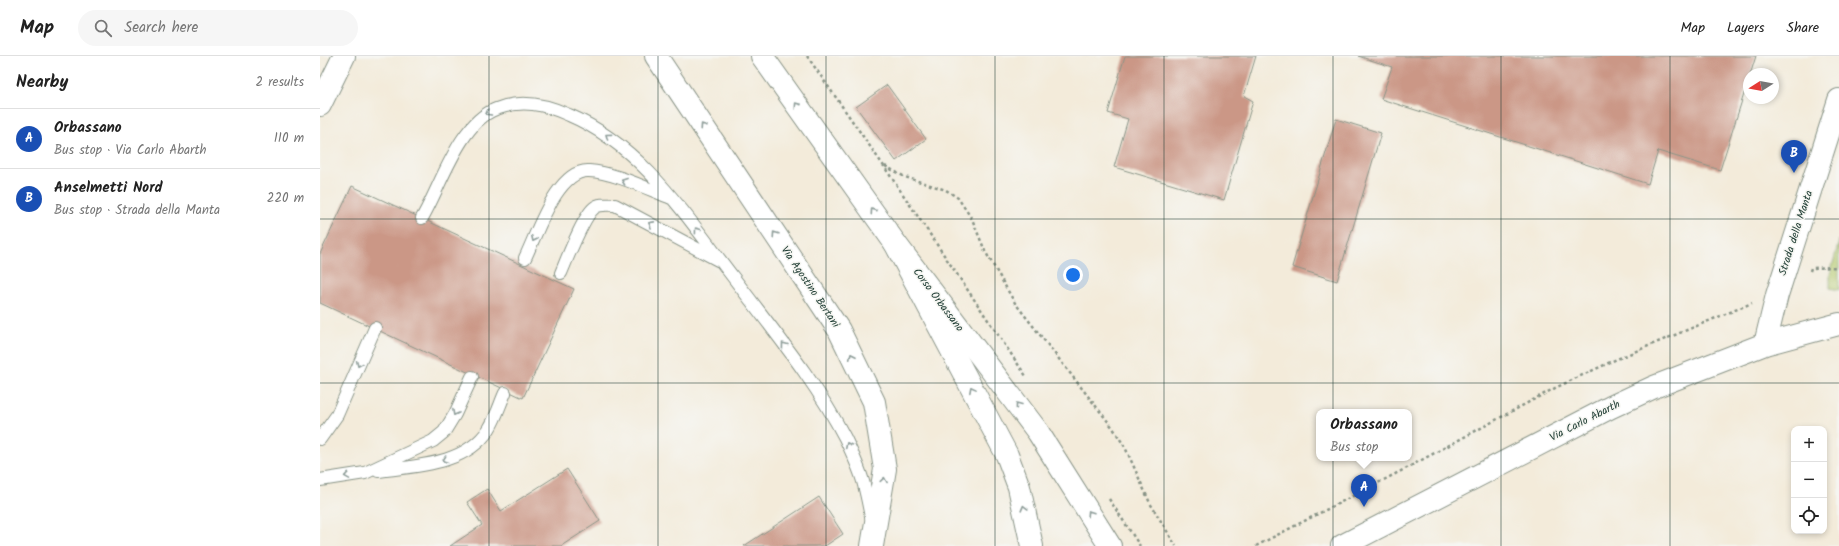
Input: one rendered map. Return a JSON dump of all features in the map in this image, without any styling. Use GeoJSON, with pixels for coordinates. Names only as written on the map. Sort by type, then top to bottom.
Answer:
{"type":"FeatureCollection","features":[{"type":"Feature","properties":{"kind":"main road"},"geometry":{"type":"LineString","coordinates":[[320,105],[344,56]]}},
{"type":"Feature","properties":{"kind":"main road","name":"Via Agostino Bertani"},"geometry":{"type":"LineString","coordinates":[[656,56],[839,330],[874,402],[885,469],[874,541]]}},
{"type":"Feature","properties":{"kind":"main road","name":"Corso Orbassano"},"geometry":{"type":"LineString","coordinates":[[762,56],[895,243],[1038,432],[1110,546]]}},
{"type":"Feature","properties":{"kind":"main road","name":"Strada della Manta"},"geometry":{"type":"LineString","coordinates":[[1765,344],[1777,295],[1839,100]]}},
{"type":"Feature","properties":{"kind":"main road"},"geometry":{"type":"LineString","coordinates":[[895,243],[1007,455],[1018,487],[1032,546]]}},
{"type":"Feature","properties":{"kind":"main road","name":"Via Carlo Abarth"},"geometry":{"type":"LineString","coordinates":[[1342,546],[1611,407],[1654,388],[1765,344],[1839,324]]}},
{"type":"Feature","properties":{"kind":"lane"},"geometry":{"type":"LineString","coordinates":[[422,218],[435,196],[461,140],[480,117],[494,110],[512,104],[530,103],[552,107],[579,119],[606,134],[634,156],[674,199],[808,376],[834,417],[852,454],[864,484],[874,541]]}},
{"type":"Feature","properties":{"kind":"lane"},"geometry":{"type":"LineString","coordinates":[[525,258],[554,196],[564,182],[576,172],[588,170],[606,174],[674,199]]}},
{"type":"Feature","properties":{"kind":"lane"},"geometry":{"type":"LineString","coordinates":[[561,273],[587,217],[594,208],[603,204],[615,205],[722,263]]}},
{"type":"Feature","properties":{"kind":"lane"},"geometry":{"type":"LineString","coordinates":[[320,439],[337,415],[374,328]]}},
{"type":"Feature","properties":{"kind":"lane"},"geometry":{"type":"LineString","coordinates":[[365,473],[433,441],[444,432],[455,414],[472,377]]}},
{"type":"Feature","properties":{"kind":"lane"},"geometry":{"type":"LineString","coordinates":[[320,480],[432,464],[458,455],[474,444],[489,430],[505,392]]}},
{"type":"Feature","properties":{"kind":"path"},"geometry":{"type":"LineString","coordinates":[[807,56],[1030,382]]}},
{"type":"Feature","properties":{"kind":"path"},"geometry":{"type":"LineString","coordinates":[[883,165],[904,177],[946,190],[958,198],[972,219],[985,251],[1015,303],[1113,428],[1124,447],[1150,503],[1176,546]]}},
{"type":"Feature","properties":{"kind":"path"},"geometry":{"type":"LineString","coordinates":[[1808,274],[1811,268],[1839,267]]}},
{"type":"Feature","properties":{"kind":"path"},"geometry":{"type":"LineString","coordinates":[[1256,546],[1404,470],[1558,387],[1617,359],[1731,313],[1747,305],[1777,295]]}},
{"type":"Feature","properties":{"kind":"path"},"geometry":{"type":"LineString","coordinates":[[1105,493],[1140,546]]}},
{"type":"Feature","properties":{"kind":"green space"},"geometry":{"type":"Polygon","coordinates":[[[1839,241],[1839,290],[1830,288],[1830,274],[1839,241]]]}},
{"type":"Feature","properties":{"kind":"building"},"geometry":{"type":"Polygon","coordinates":[[[1125,56],[1256,56],[1244,96],[1253,101],[1224,200],[1114,167],[1128,119],[1108,113],[1125,56]]]}},
{"type":"Feature","properties":{"kind":"building"},"geometry":{"type":"Polygon","coordinates":[[[1358,56],[1756,56],[1752,68],[1743,68],[1743,97],[1720,170],[1658,151],[1648,184],[1381,99],[1392,67],[1358,56]]]}},
{"type":"Feature","properties":{"kind":"building"},"geometry":{"type":"Polygon","coordinates":[[[887,85],[926,139],[896,161],[856,107],[887,85]]]}},
{"type":"Feature","properties":{"kind":"building"},"geometry":{"type":"Polygon","coordinates":[[[1336,119],[1381,133],[1337,281],[1292,267],[1336,119]]]}},
{"type":"Feature","properties":{"kind":"building"},"geometry":{"type":"Polygon","coordinates":[[[352,186],[574,289],[523,398],[320,303],[320,254],[352,186]]]}},
{"type":"Feature","properties":{"kind":"building"},"geometry":{"type":"Polygon","coordinates":[[[567,469],[600,521],[561,546],[450,546],[482,525],[467,502],[487,489],[501,511],[567,469]]]}},
{"type":"Feature","properties":{"kind":"building"},"geometry":{"type":"Polygon","coordinates":[[[819,497],[843,534],[825,546],[744,546],[819,497]]]}},
{"type":"Feature","properties":{"kind":"place","name":"Anselmetti Nord"},"geometry":{"type":"Point","coordinates":[1794,173]}},
{"type":"Feature","properties":{"kind":"place","name":"Orbassano"},"geometry":{"type":"Point","coordinates":[1364,507]}}]}
